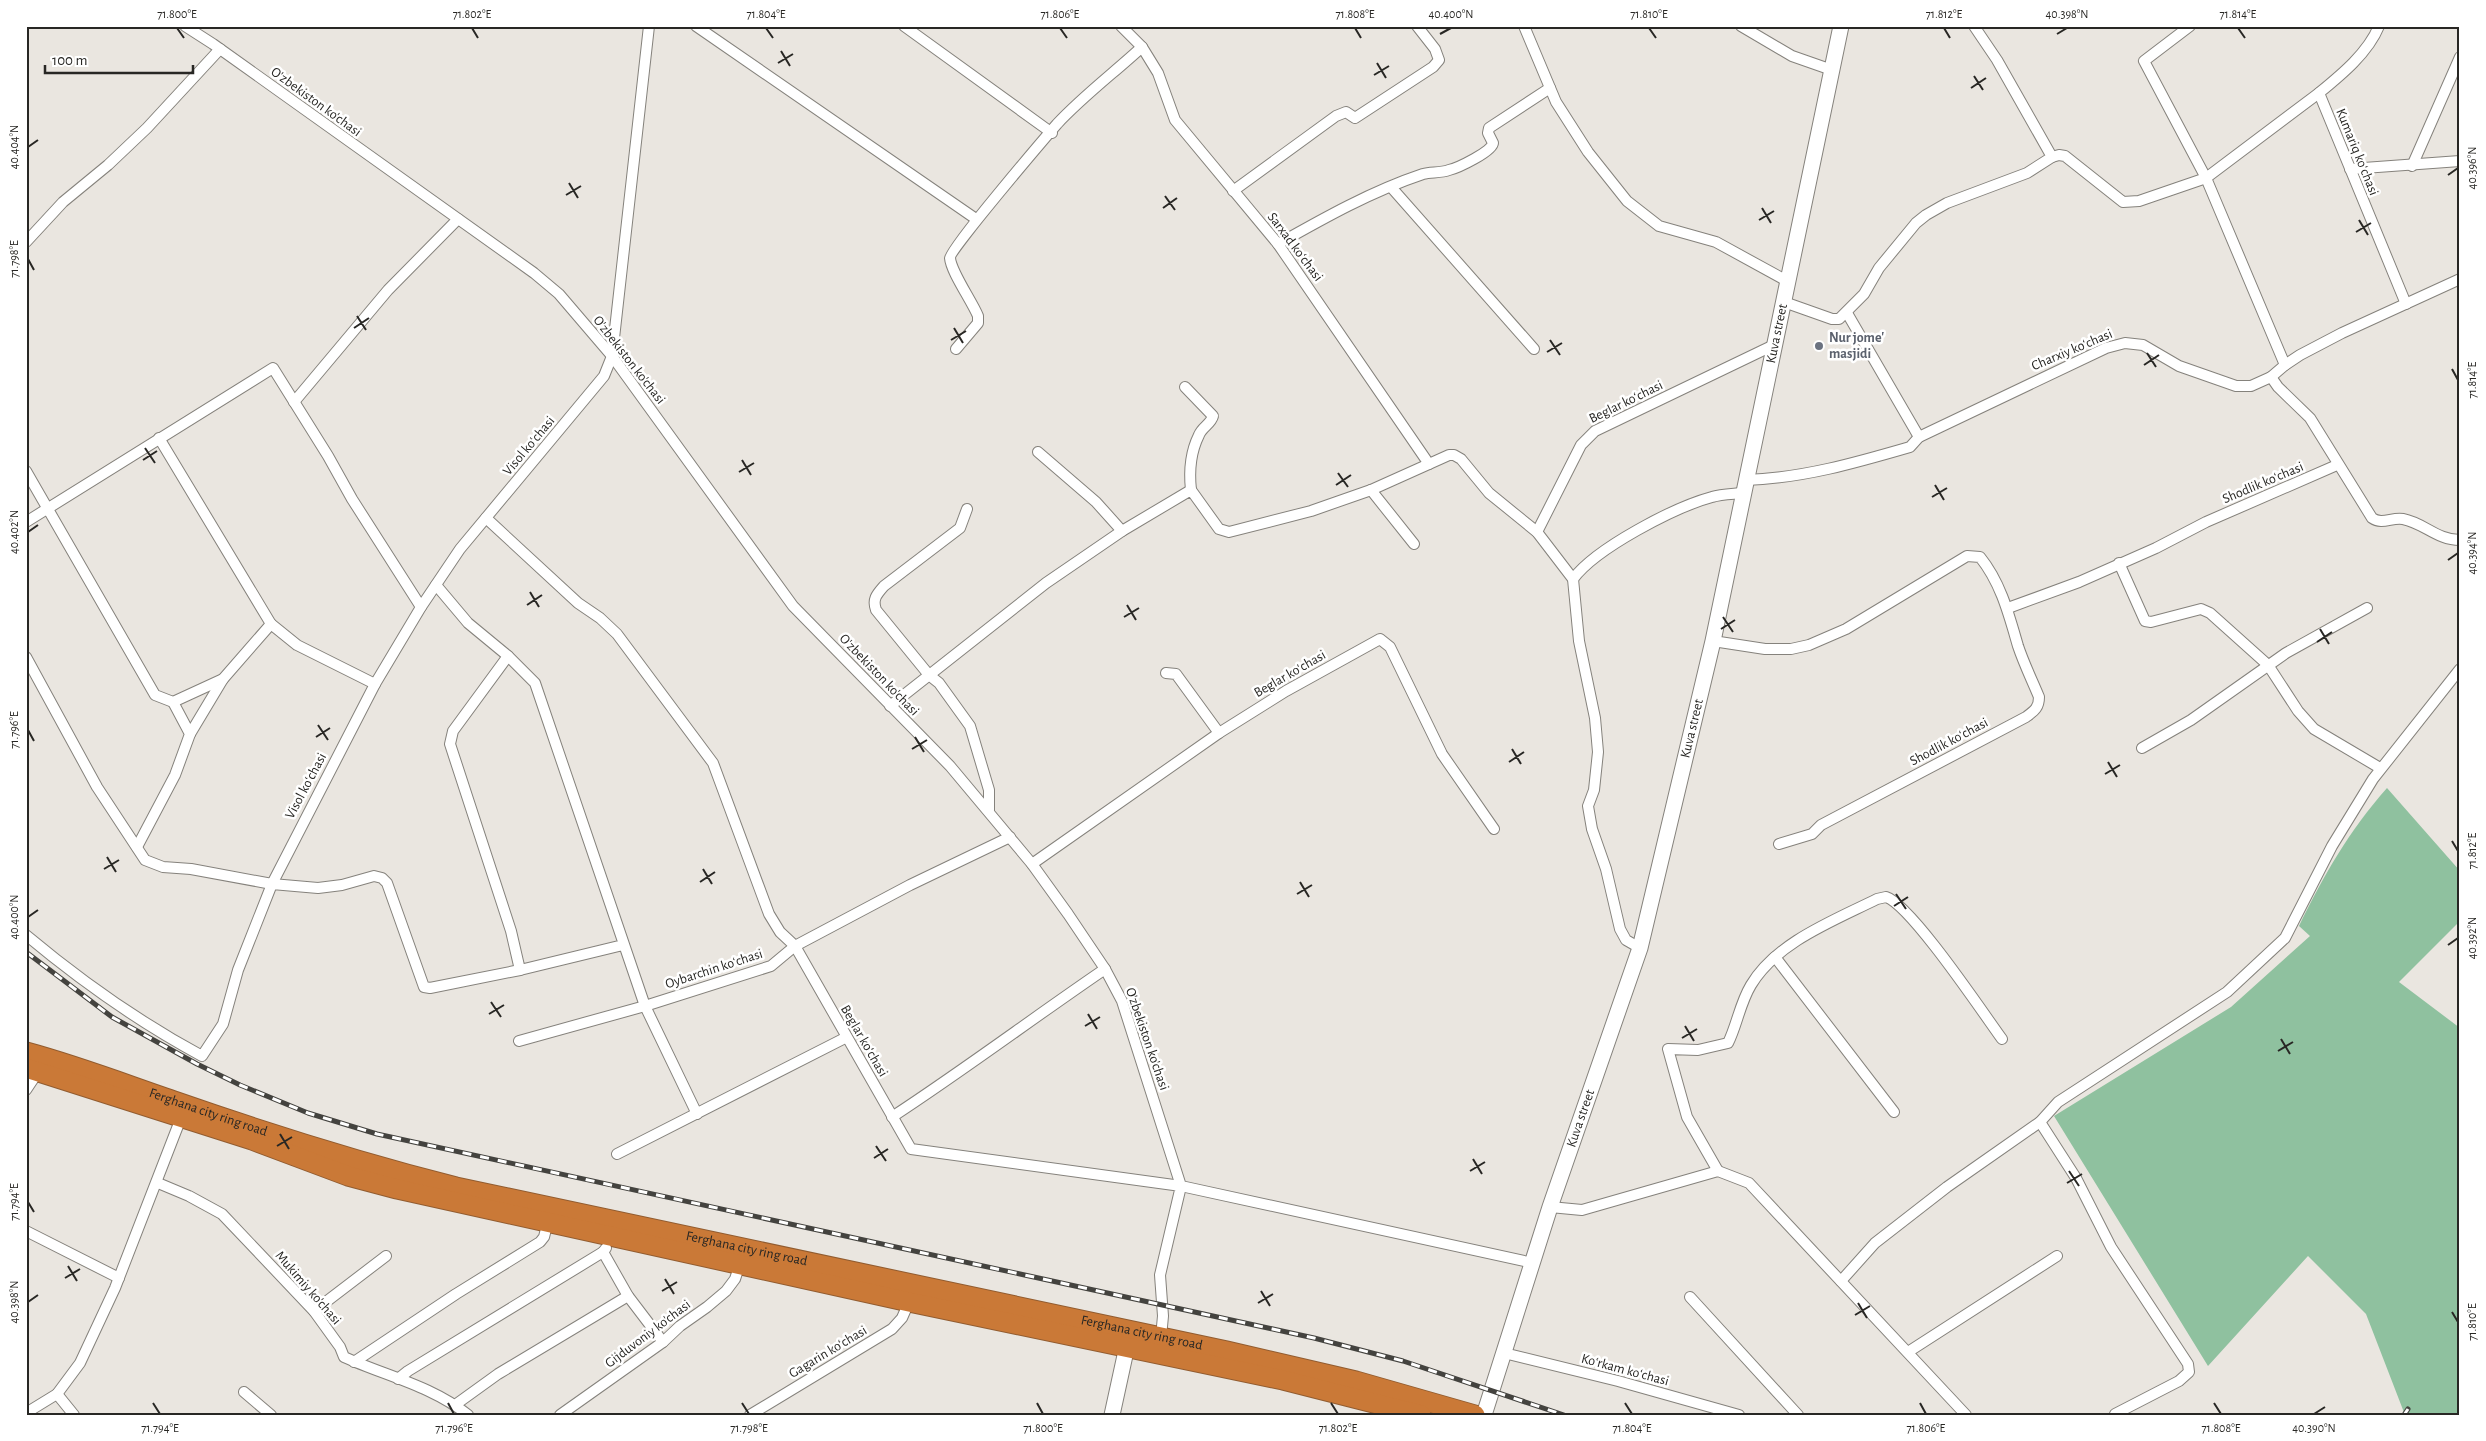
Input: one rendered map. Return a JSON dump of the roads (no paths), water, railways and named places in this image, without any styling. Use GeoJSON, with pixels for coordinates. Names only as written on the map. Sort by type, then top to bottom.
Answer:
{"type":"FeatureCollection","features":[{"type":"Feature","properties":{"kind":"highway","name":"Ferghana city ring road"},"geometry":{"type":"LineString","coordinates":[[26,1052],[115,1088],[181,1118],[252,1140],[348,1176],[388,1187],[548,1221],[607,1244],[740,1264],[909,1302],[1129,1339],[1161,1337],[1356,1381],[1475,1415]]}},
{"type":"Feature","properties":{"kind":"highway","name":"Ferghana city ring road"},"geometry":{"type":"LineString","coordinates":[[32,1070],[115,1088],[358,1162],[456,1187],[1129,1339],[1421,1415]]}},
{"type":"Feature","properties":{"kind":"main road","name":"Kuva street"},"geometry":{"type":"LineString","coordinates":[[1484,1415],[1550,1207],[1640,948],[1713,641],[1841,26]]}},
{"type":"Feature","properties":{"kind":"main road"},"geometry":{"type":"LineString","coordinates":[[1112,1415],[1129,1339]]}},
{"type":"Feature","properties":{"kind":"street","name":"O'zbekiston ko'chasi"},"geometry":{"type":"LineString","coordinates":[[185,26],[220,48],[511,255],[559,294],[612,356],[783,595],[950,766],[989,810],[1032,864],[1105,969],[1122,1001],[1181,1186]]}},
{"type":"Feature","properties":{"kind":"street","name":"Visol koʻchasi"},"geometry":{"type":"LineString","coordinates":[[26,935],[69,972],[160,1034],[202,1056],[223,1024],[238,970],[272,884],[375,684],[421,607],[460,549],[604,376],[612,356],[649,26]]}},
{"type":"Feature","properties":{"kind":"street"},"geometry":{"type":"LineString","coordinates":[[696,26],[976,219]]}},
{"type":"Feature","properties":{"kind":"street"},"geometry":{"type":"LineString","coordinates":[[904,26],[1052,133]]}},
{"type":"Feature","properties":{"kind":"street","name":"Sarxad koʻchasi"},"geometry":{"type":"LineString","coordinates":[[1120,26],[1142,47],[1158,73],[1175,120],[1278,244],[1429,464]]}},
{"type":"Feature","properties":{"kind":"street"},"geometry":{"type":"LineString","coordinates":[[1234,191],[1336,116],[1346,112],[1354,118],[1433,67],[1439,60],[1435,49],[1417,26]]}},
{"type":"Feature","properties":{"kind":"street"},"geometry":{"type":"LineString","coordinates":[[1524,26],[1556,102],[1588,152],[1627,201],[1659,226],[1716,242],[1789,282]]}},
{"type":"Feature","properties":{"kind":"street"},"geometry":{"type":"LineString","coordinates":[[1741,26],[1792,56],[1832,70]]}},
{"type":"Feature","properties":{"kind":"street"},"geometry":{"type":"LineString","coordinates":[[1974,26],[1997,60],[2052,157]]}},
{"type":"Feature","properties":{"kind":"street"},"geometry":{"type":"LineString","coordinates":[[2190,26],[2144,61],[2206,178],[2286,365]]}},
{"type":"Feature","properties":{"kind":"street"},"geometry":{"type":"LineString","coordinates":[[1784,302],[1832,319],[1839,319],[1864,294],[1879,268],[1916,223],[1926,215],[1947,203],[2027,173],[2052,157],[2065,156],[2127,204],[2206,178],[2343,74],[2376,35],[2379,26]]}},
{"type":"Feature","properties":{"kind":"street"},"geometry":{"type":"LineString","coordinates":[[956,349],[978,323],[978,316],[952,263],[951,252],[976,219],[1052,133],[1056,125],[1142,47]]}},
{"type":"Feature","properties":{"kind":"street"},"geometry":{"type":"LineString","coordinates":[[26,242],[63,202],[108,165],[147,128],[220,48]]}},
{"type":"Feature","properties":{"kind":"street"},"geometry":{"type":"LineString","coordinates":[[2412,166],[2460,57]]}},
{"type":"Feature","properties":{"kind":"street"},"geometry":{"type":"LineString","coordinates":[[1278,244],[1329,216],[1391,187],[1425,174],[1452,170],[1490,150],[1493,143],[1488,133],[1492,124],[1550,88]]}},
{"type":"Feature","properties":{"kind":"street","name":"Kumariq koʻchasi"},"geometry":{"type":"LineString","coordinates":[[2319,93],[2406,304]]}},
{"type":"Feature","properties":{"kind":"street"},"geometry":{"type":"LineString","coordinates":[[2350,169],[2412,166],[2460,161]]}},
{"type":"Feature","properties":{"kind":"street"},"geometry":{"type":"LineString","coordinates":[[1391,187],[1534,349]]}},
{"type":"Feature","properties":{"kind":"street"},"geometry":{"type":"LineString","coordinates":[[294,402],[388,290],[458,219]]}},
{"type":"Feature","properties":{"kind":"street","name":"Charxiy koʻchasi"},"geometry":{"type":"LineString","coordinates":[[1573,579],[1579,570],[1644,527],[1713,496],[1775,479],[1830,470],[1910,447],[1919,437],[2106,348],[2125,343],[2143,345],[2179,366],[2236,386],[2251,386],[2271,377],[2300,355],[2342,333],[2460,279]]}},
{"type":"Feature","properties":{"kind":"street"},"geometry":{"type":"LineString","coordinates":[[1847,313],[1919,437]]}},
{"type":"Feature","properties":{"kind":"street","name":"Beglar koʻchasi"},"geometry":{"type":"LineString","coordinates":[[1537,532],[1581,445],[1587,437],[1595,431],[1774,345]]}},
{"type":"Feature","properties":{"kind":"street"},"geometry":{"type":"LineString","coordinates":[[26,522],[273,368],[328,456],[352,499],[421,607]]}},
{"type":"Feature","properties":{"kind":"street"},"geometry":{"type":"LineString","coordinates":[[2271,377],[2284,393],[2305,412],[2337,465],[2374,520],[2403,519],[2440,537],[2460,540]]}},
{"type":"Feature","properties":{"kind":"street"},"geometry":{"type":"LineString","coordinates":[[1185,387],[1213,416],[1199,433],[1190,474],[1190,490],[1218,529],[1225,532],[1311,511],[1371,490],[1449,455],[1458,457],[1489,494],[1537,532],[1573,579],[1579,641],[1588,678],[1597,735],[1598,752],[1594,790],[1588,806],[1589,814],[1606,869],[1620,930],[1626,940],[1640,948]]}},
{"type":"Feature","properties":{"kind":"street"},"geometry":{"type":"LineString","coordinates":[[159,438],[272,624],[297,645],[375,684]]}},
{"type":"Feature","properties":{"kind":"street"},"geometry":{"type":"LineString","coordinates":[[1038,452],[1096,502],[1122,532]]}},
{"type":"Feature","properties":{"kind":"street","name":"Shodlik koʻchasi"},"geometry":{"type":"LineString","coordinates":[[2008,608],[2079,582],[2156,548],[2206,522],[2337,465]]}},
{"type":"Feature","properties":{"kind":"street"},"geometry":{"type":"LineString","coordinates":[[26,471],[155,695],[173,702],[190,734]]}},
{"type":"Feature","properties":{"kind":"street"},"geometry":{"type":"LineString","coordinates":[[890,706],[1046,582],[1190,490]]}},
{"type":"Feature","properties":{"kind":"street"},"geometry":{"type":"LineString","coordinates":[[1371,490],[1414,544]]}},
{"type":"Feature","properties":{"kind":"street"},"geometry":{"type":"LineString","coordinates":[[967,509],[960,528],[884,586],[874,600],[876,610],[928,676],[939,683],[970,726],[989,790],[989,810]]}},
{"type":"Feature","properties":{"kind":"street","name":"Beglar koʻchasi"},"geometry":{"type":"LineString","coordinates":[[486,518],[578,603],[600,618],[616,634],[699,743],[720,776],[769,914],[780,932],[795,946],[845,1038],[910,1149],[1181,1186]]}},
{"type":"Feature","properties":{"kind":"street","name":"Shodlik koʻchasi"},"geometry":{"type":"LineString","coordinates":[[1713,641],[1765,649],[1791,649],[1809,645],[1846,629],[1967,556],[1980,557],[1990,568],[2008,608],[2019,648],[2039,697],[2039,704],[2036,710],[1822,825],[1812,834],[1779,844]]}},
{"type":"Feature","properties":{"kind":"street"},"geometry":{"type":"LineString","coordinates":[[2119,563],[2145,621],[2151,622],[2201,609],[2205,610],[2268,665],[2298,711],[2314,729],[2380,768]]}},
{"type":"Feature","properties":{"kind":"street"},"geometry":{"type":"LineString","coordinates":[[436,585],[468,623],[508,656],[535,683],[645,1006],[697,1114]]}},
{"type":"Feature","properties":{"kind":"street"},"geometry":{"type":"LineString","coordinates":[[2142,748],[2191,720],[2268,665],[2367,608]]}},
{"type":"Feature","properties":{"kind":"street"},"geometry":{"type":"LineString","coordinates":[[137,847],[175,775],[190,734],[223,679],[272,624]]}},
{"type":"Feature","properties":{"kind":"street","name":"Beglar koʻchasi"},"geometry":{"type":"LineString","coordinates":[[1032,864],[1219,733],[1286,691],[1374,642],[1384,640],[1390,647],[1442,754],[1494,829]]}},
{"type":"Feature","properties":{"kind":"street"},"geometry":{"type":"LineString","coordinates":[[508,656],[453,731],[450,744],[511,931],[520,970]]}},
{"type":"Feature","properties":{"kind":"street"},"geometry":{"type":"LineString","coordinates":[[26,657],[97,787],[145,860],[162,867],[191,869],[272,884],[318,888],[342,885],[374,876],[382,878],[387,883],[424,987],[430,988],[520,970],[623,945]]}},
{"type":"Feature","properties":{"kind":"street"},"geometry":{"type":"LineString","coordinates":[[1841,1281],[1875,1243],[1947,1187],[2040,1122],[2058,1102],[2227,992],[2286,938],[2332,846],[2380,768],[2460,669]]}},
{"type":"Feature","properties":{"kind":"street"},"geometry":{"type":"LineString","coordinates":[[1166,672],[1176,674],[1219,733]]}},
{"type":"Feature","properties":{"kind":"street"},"geometry":{"type":"LineString","coordinates":[[173,702],[223,679]]}},
{"type":"Feature","properties":{"kind":"street","name":"Oybarchin koʻchasi"},"geometry":{"type":"LineString","coordinates":[[520,1041],[645,1006],[771,966],[795,946],[910,885],[1010,837]]}},
{"type":"Feature","properties":{"kind":"street"},"geometry":{"type":"LineString","coordinates":[[1718,1171],[1687,1117],[1668,1049],[1698,1050],[1728,1043],[1750,987],[1767,962],[1819,927],[1877,899],[1891,898],[1940,954],[2002,1039]]}},
{"type":"Feature","properties":{"kind":"street"},"geometry":{"type":"LineString","coordinates":[[1775,957],[1894,1112]]}},
{"type":"Feature","properties":{"kind":"street"},"geometry":{"type":"LineString","coordinates":[[892,1117],[961,1072],[1019,1028],[1105,969]]}},
{"type":"Feature","properties":{"kind":"street"},"geometry":{"type":"LineString","coordinates":[[617,1154],[845,1038]]}},
{"type":"Feature","properties":{"kind":"street"},"geometry":{"type":"LineString","coordinates":[[26,1090],[32,1070]]}},
{"type":"Feature","properties":{"kind":"street"},"geometry":{"type":"LineString","coordinates":[[26,1413],[56,1394],[80,1363],[119,1278],[158,1182],[181,1118]]}},
{"type":"Feature","properties":{"kind":"street"},"geometry":{"type":"LineString","coordinates":[[2040,1122],[2076,1178],[2111,1248],[2188,1364],[2189,1372],[2179,1381],[2115,1414]]}},
{"type":"Feature","properties":{"kind":"street"},"geometry":{"type":"LineString","coordinates":[[1550,1207],[1582,1210],[1718,1171],[1749,1183],[1966,1415]]}},
{"type":"Feature","properties":{"kind":"street","name":"Mukimiy ko'chasi"},"geometry":{"type":"LineString","coordinates":[[158,1182],[222,1214],[314,1311],[340,1347],[344,1357],[429,1390],[455,1404],[468,1415]]}},
{"type":"Feature","properties":{"kind":"street"},"geometry":{"type":"LineString","coordinates":[[1161,1337],[1164,1316],[1160,1275],[1181,1186],[1533,1263]]}},
{"type":"Feature","properties":{"kind":"street"},"geometry":{"type":"LineString","coordinates":[[354,1362],[456,1294],[540,1242],[544,1237],[548,1221]]}},
{"type":"Feature","properties":{"kind":"street"},"geometry":{"type":"LineString","coordinates":[[26,1231],[119,1278]]}},
{"type":"Feature","properties":{"kind":"street"},"geometry":{"type":"LineString","coordinates":[[398,1379],[607,1244],[628,1296],[663,1342]]}},
{"type":"Feature","properties":{"kind":"street"},"geometry":{"type":"LineString","coordinates":[[314,1311],[386,1256]]}},
{"type":"Feature","properties":{"kind":"street"},"geometry":{"type":"LineString","coordinates":[[1908,1352],[2057,1256]]}},
{"type":"Feature","properties":{"kind":"street","name":"Gijduvoniy ko'chasi"},"geometry":{"type":"LineString","coordinates":[[560,1415],[663,1342],[680,1326],[726,1291],[735,1279],[740,1264]]}},
{"type":"Feature","properties":{"kind":"street"},"geometry":{"type":"LineString","coordinates":[[455,1404],[498,1374],[628,1296]]}},
{"type":"Feature","properties":{"kind":"street"},"geometry":{"type":"LineString","coordinates":[[1690,1297],[1798,1415]]}},
{"type":"Feature","properties":{"kind":"street","name":"Gagarin koʻchasi"},"geometry":{"type":"LineString","coordinates":[[750,1415],[892,1329],[902,1318],[909,1302]]}},
{"type":"Feature","properties":{"kind":"street","name":"Koʻrkam koʻchasi"},"geometry":{"type":"LineString","coordinates":[[1504,1353],[1618,1381],[1739,1415]]}},
{"type":"Feature","properties":{"kind":"street"},"geometry":{"type":"LineString","coordinates":[[244,1392],[270,1415]]}},
{"type":"Feature","properties":{"kind":"street"},"geometry":{"type":"LineString","coordinates":[[56,1394],[74,1415]]}},
{"type":"Feature","properties":{"kind":"railway"},"geometry":{"type":"LineString","coordinates":[[26,952],[112,1017],[197,1064],[240,1085],[308,1113],[377,1134],[1314,1338],[1403,1361],[1564,1415]]}},
{"type":"Feature","properties":{"kind":"railway"},"geometry":{"type":"LineString","coordinates":[[2404,1415],[2408,1409]]}},
{"type":"Feature","properties":{"kind":"place","name":"Nur jome' masjidi"},"geometry":{"type":"Point","coordinates":[1819,346]}}]}
